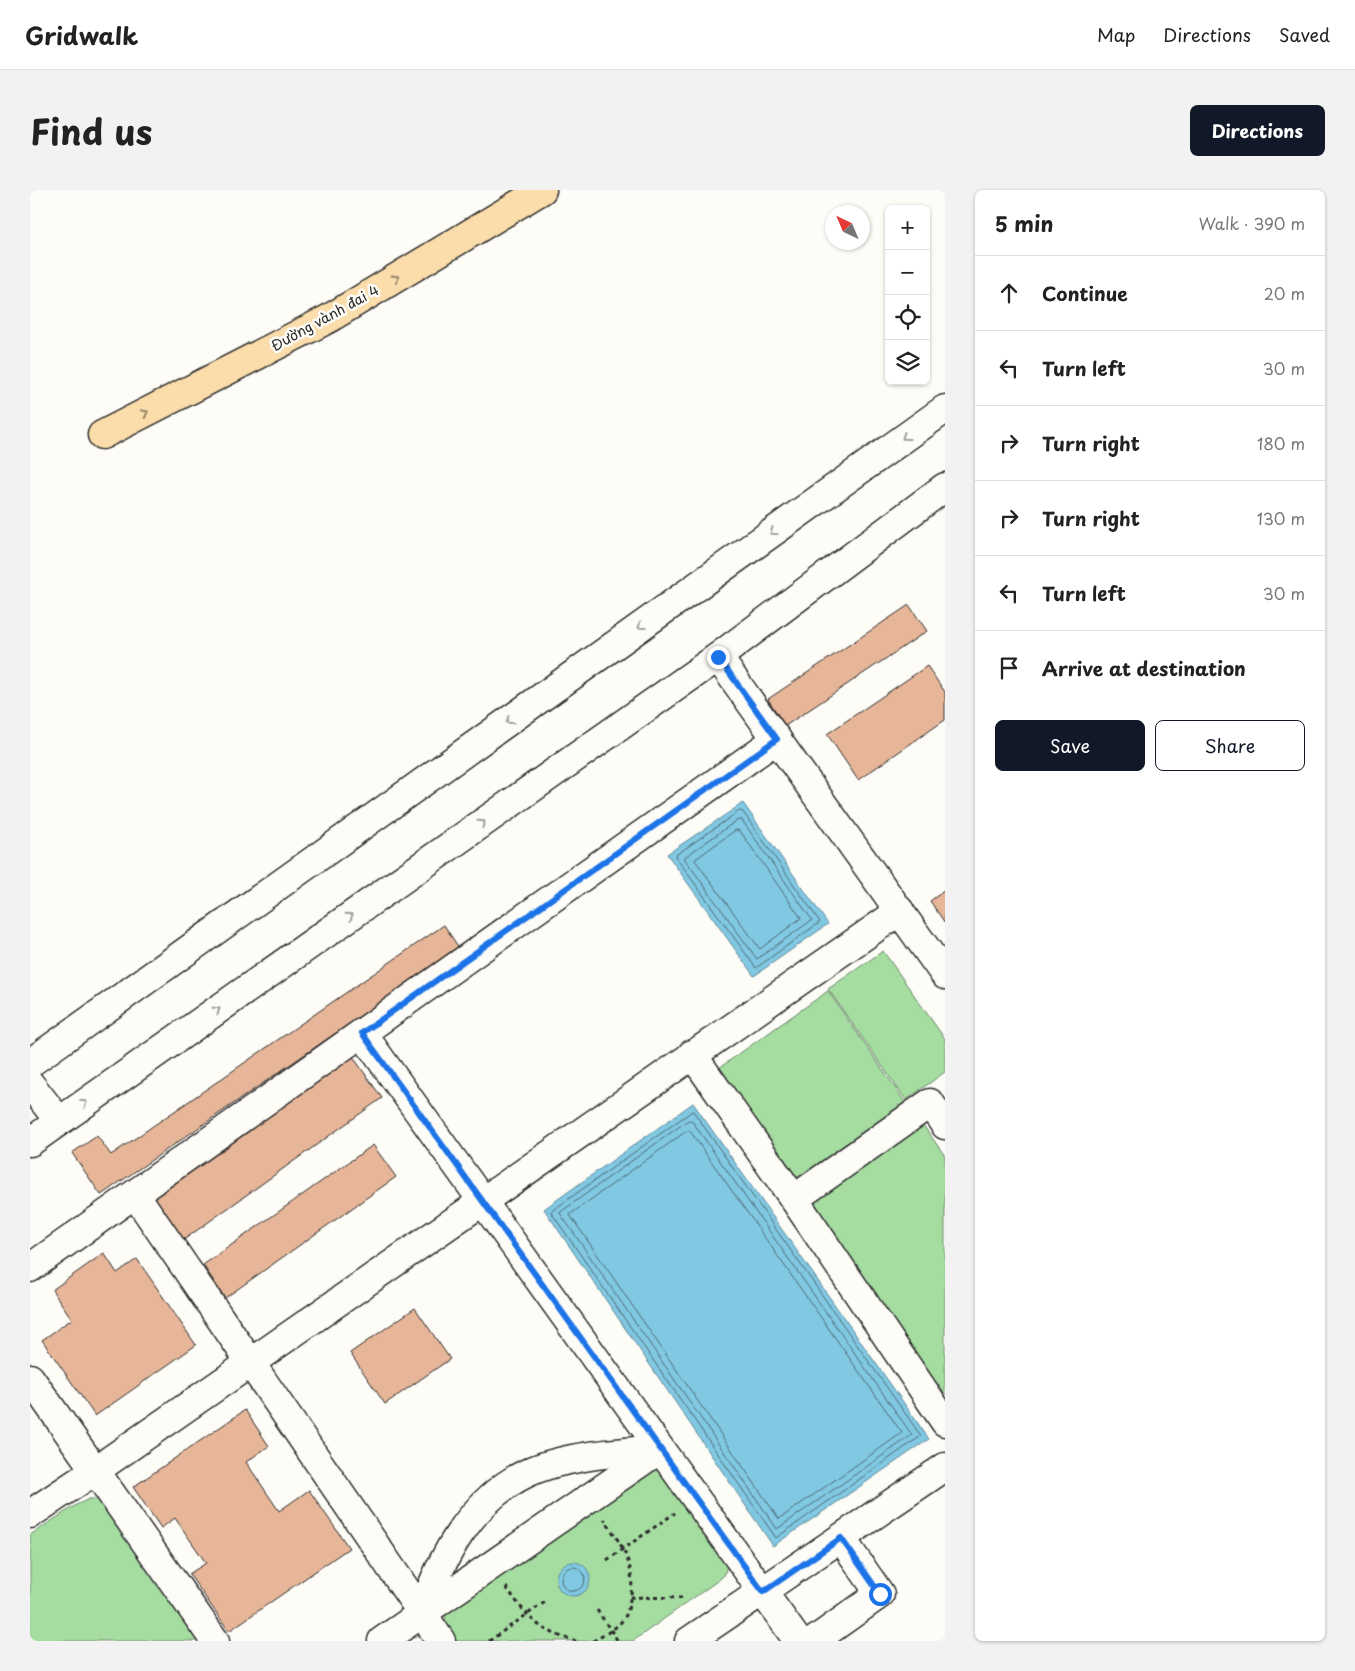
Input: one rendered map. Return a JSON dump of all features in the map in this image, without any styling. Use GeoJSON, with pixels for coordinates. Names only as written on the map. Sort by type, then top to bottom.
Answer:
{"type":"FeatureCollection","features":[{"type":"Feature","properties":{"kind":"main road","name":"Đường vành đai 4"},"geometry":{"type":"LineString","coordinates":[[102,435],[328,319],[542,190]]}},
{"type":"Feature","properties":{"kind":"street"},"geometry":{"type":"LineString","coordinates":[[30,1062],[945,409]]}},
{"type":"Feature","properties":{"kind":"street"},"geometry":{"type":"LineString","coordinates":[[30,1142],[718,657],[945,487]]}},
{"type":"Feature","properties":{"kind":"street"},"geometry":{"type":"LineString","coordinates":[[718,657],[945,975]]}},
{"type":"Feature","properties":{"kind":"street"},"geometry":{"type":"LineString","coordinates":[[30,1268],[777,739]]}},
{"type":"Feature","properties":{"kind":"street"},"geometry":{"type":"LineString","coordinates":[[30,1514],[95,1471],[900,911]]}},
{"type":"Feature","properties":{"kind":"street"},"geometry":{"type":"LineString","coordinates":[[362,1033],[798,1641]]}},
{"type":"Feature","properties":{"kind":"street"},"geometry":{"type":"LineString","coordinates":[[692,1054],[794,1199],[945,1422]]}},
{"type":"Feature","properties":{"kind":"street"},"geometry":{"type":"LineString","coordinates":[[30,1084],[58,1121]]}},
{"type":"Feature","properties":{"kind":"street"},"geometry":{"type":"LineString","coordinates":[[794,1199],[930,1103],[945,1125]]}},
{"type":"Feature","properties":{"kind":"street"},"geometry":{"type":"LineString","coordinates":[[135,1194],[441,1641]]}},
{"type":"Feature","properties":{"kind":"street"},"geometry":{"type":"LineString","coordinates":[[30,1378],[215,1641]]}},
{"type":"Feature","properties":{"kind":"street"},"geometry":{"type":"LineString","coordinates":[[382,1641],[660,1449]]}},
{"type":"Feature","properties":{"kind":"street"},"geometry":{"type":"LineString","coordinates":[[422,1613],[436,1574],[448,1550],[466,1525],[503,1488],[528,1473],[559,1463],[660,1449]]}},
{"type":"Feature","properties":{"kind":"street"},"geometry":{"type":"LineString","coordinates":[[689,1641],[945,1467]]}},
{"type":"Feature","properties":{"kind":"street"},"geometry":{"type":"LineString","coordinates":[[814,1641],[880,1594],[841,1538]]}},
{"type":"Feature","properties":{"kind":"path"},"geometry":{"type":"LineString","coordinates":[[607,1560],[680,1510]]}},
{"type":"Feature","properties":{"kind":"path"},"geometry":{"type":"LineString","coordinates":[[593,1641],[612,1631],[626,1615],[632,1573],[623,1548],[599,1511]]}},
{"type":"Feature","properties":{"kind":"path"},"geometry":{"type":"LineString","coordinates":[[503,1584],[538,1626],[554,1635],[576,1641]]}},
{"type":"Feature","properties":{"kind":"path"},"geometry":{"type":"LineString","coordinates":[[630,1597],[682,1598]]}},
{"type":"Feature","properties":{"kind":"path"},"geometry":{"type":"LineString","coordinates":[[489,1641],[545,1602]]}},
{"type":"Feature","properties":{"kind":"path"},"geometry":{"type":"LineString","coordinates":[[598,1610],[618,1641]]}},
{"type":"Feature","properties":{"kind":"green space"},"geometry":{"type":"Polygon","coordinates":[[[883,951],[945,1039],[945,1072],[906,1100],[828,989],[883,951]]]}},
{"type":"Feature","properties":{"kind":"green space"},"geometry":{"type":"Polygon","coordinates":[[[828,991],[905,1102],[797,1178],[719,1068],[828,991]]]}},
{"type":"Feature","properties":{"kind":"green space"},"geometry":{"type":"Polygon","coordinates":[[[923,1125],[945,1156],[945,1403],[807,1205],[923,1125]]]}},
{"type":"Feature","properties":{"kind":"green space"},"geometry":{"type":"Polygon","coordinates":[[[659,1467],[727,1564],[725,1574],[720,1579],[633,1641],[456,1641],[446,1621],[448,1607],[648,1469],[659,1467]]]}},
{"type":"Feature","properties":{"kind":"green space"},"geometry":{"type":"Polygon","coordinates":[[[89,1499],[98,1499],[104,1505],[199,1641],[30,1641],[30,1535],[76,1505],[89,1499]]]}},
{"type":"Feature","properties":{"kind":"water"},"geometry":{"type":"Polygon","coordinates":[[[743,803],[828,924],[754,976],[667,854],[743,803]]]}},
{"type":"Feature","properties":{"kind":"water"},"geometry":{"type":"Polygon","coordinates":[[[693,1103],[929,1439],[773,1546],[544,1209],[693,1103]]]}},
{"type":"Feature","properties":{"kind":"water"},"geometry":{"type":"Polygon","coordinates":[[[573,1562],[580,1563],[585,1567],[589,1572],[589,1586],[585,1591],[580,1595],[573,1596],[566,1595],[561,1591],[557,1586],[556,1579],[557,1572],[561,1567],[566,1563],[573,1562]]]}},
{"type":"Feature","properties":{"kind":"building"},"geometry":{"type":"Polygon","coordinates":[[[909,605],[927,631],[785,726],[768,699],[909,605]]]}},
{"type":"Feature","properties":{"kind":"building"},"geometry":{"type":"Polygon","coordinates":[[[927,666],[945,692],[945,720],[858,780],[827,734],[927,666]]]}},
{"type":"Feature","properties":{"kind":"building"},"geometry":{"type":"Polygon","coordinates":[[[945,890],[945,923],[930,901],[945,890]]]}},
{"type":"Feature","properties":{"kind":"building"},"geometry":{"type":"Polygon","coordinates":[[[444,925],[459,948],[101,1195],[72,1153],[97,1136],[111,1155],[444,925]]]}},
{"type":"Feature","properties":{"kind":"building"},"geometry":{"type":"Polygon","coordinates":[[[351,1054],[382,1098],[182,1241],[150,1197],[351,1054]]]}},
{"type":"Feature","properties":{"kind":"building"},"geometry":{"type":"Polygon","coordinates":[[[373,1145],[396,1177],[225,1298],[203,1265],[373,1145]]]}},
{"type":"Feature","properties":{"kind":"building"},"geometry":{"type":"Polygon","coordinates":[[[104,1253],[117,1273],[137,1259],[196,1345],[95,1416],[42,1340],[72,1319],[52,1290],[104,1253]]]}},
{"type":"Feature","properties":{"kind":"building"},"geometry":{"type":"Polygon","coordinates":[[[415,1308],[450,1359],[385,1404],[350,1353],[415,1308]]]}},
{"type":"Feature","properties":{"kind":"building"},"geometry":{"type":"Polygon","coordinates":[[[245,1410],[269,1446],[246,1462],[279,1511],[309,1490],[349,1548],[229,1631],[189,1574],[206,1563],[175,1518],[161,1528],[133,1487],[245,1410]]]}},
{"type":"Feature","properties":{"kind":"route"},"geometry":{"type":"LineString","coordinates":[[718,657],[777,739],[362,1033],[763,1592],[841,1538],[880,1594]]}}]}
